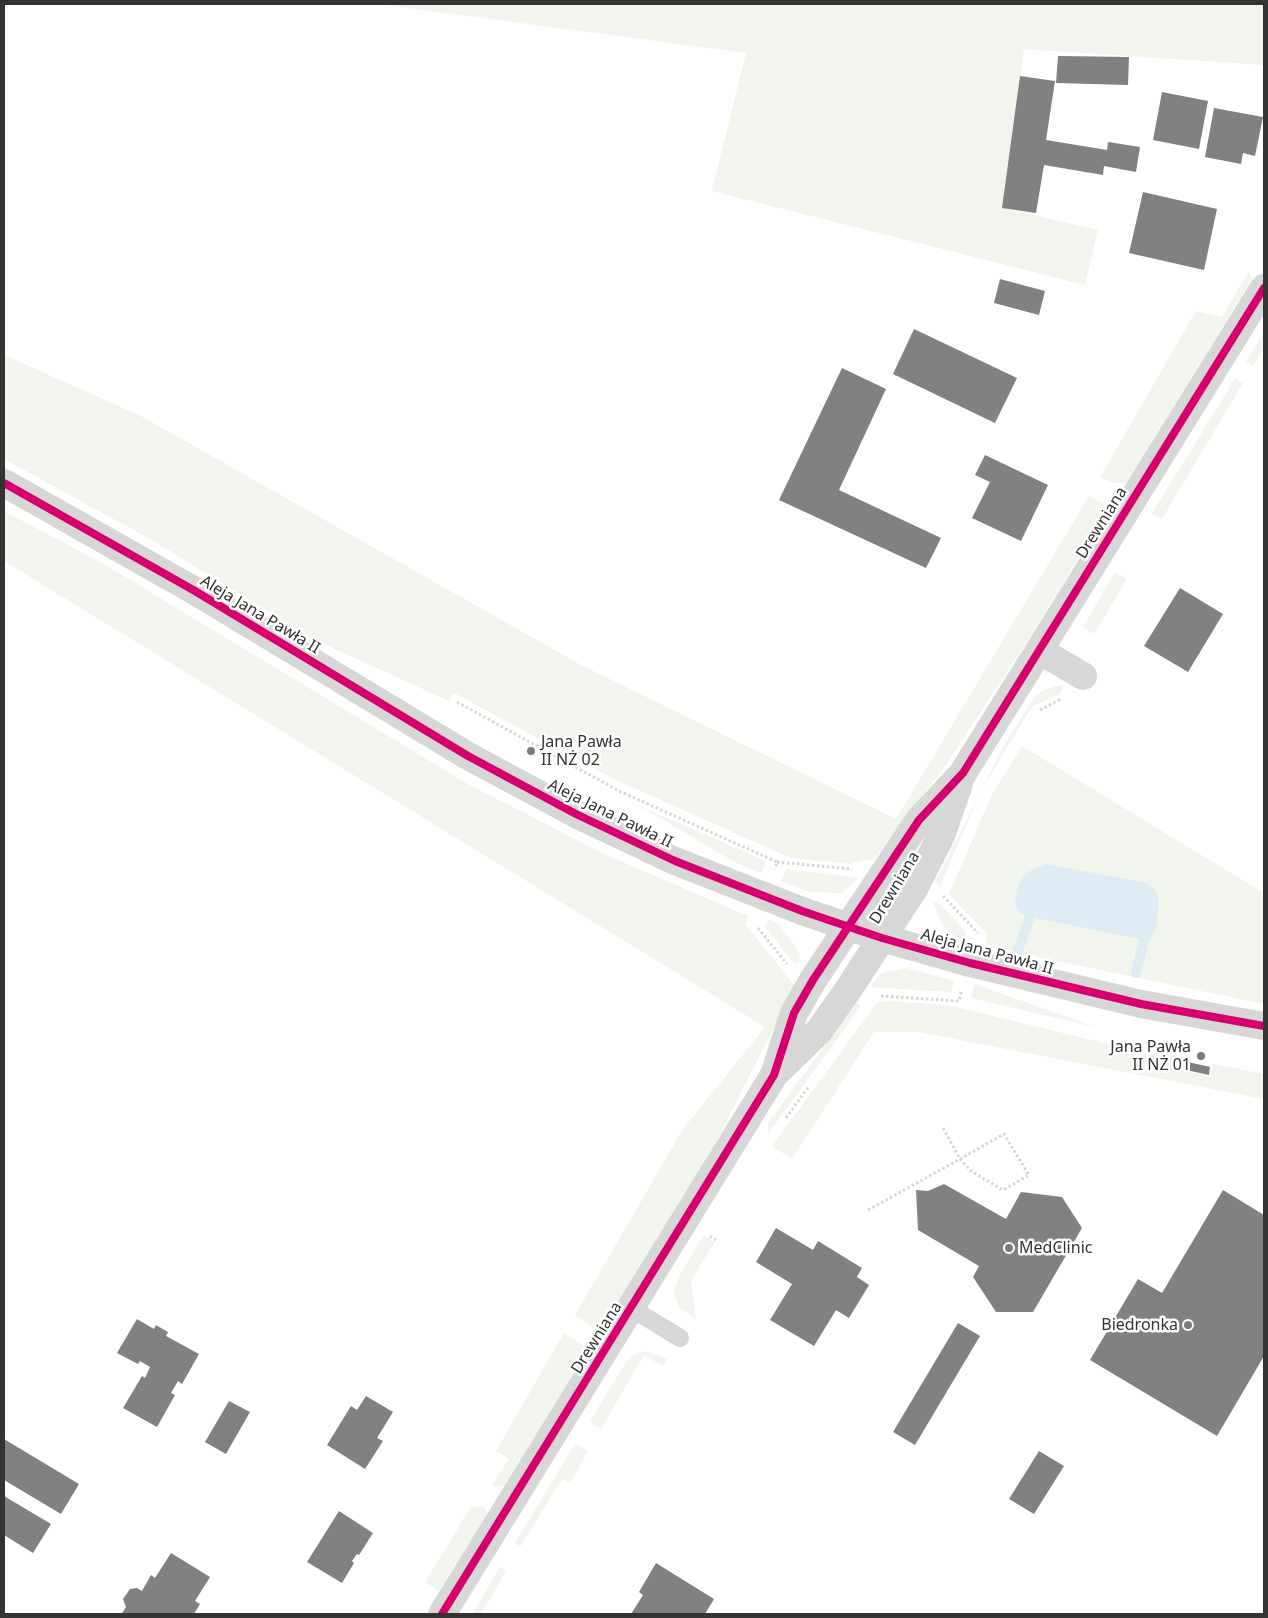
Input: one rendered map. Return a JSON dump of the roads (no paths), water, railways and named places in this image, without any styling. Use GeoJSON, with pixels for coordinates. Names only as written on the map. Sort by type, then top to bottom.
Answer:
{"type":"FeatureCollection","features":[{"type":"Feature","properties":{"kind":"street","name":"Drewniana"},"geometry":{"type":"LineString","coordinates":[[442,1614],[774,1075],[794,1013],[847,926],[919,820],[963,773],[1264,288]]}},
{"type":"Feature","properties":{"kind":"street","name":"Aleja Jana Pawła II"},"geometry":{"type":"LineString","coordinates":[[4,483],[106,539],[382,705],[560,806],[709,875],[764,897],[882,938],[970,963],[1114,998],[1264,1026]]}},
{"type":"Feature","properties":{"kind":"street"},"geometry":{"type":"LineString","coordinates":[[1040,651],[1083,676]]}},
{"type":"Feature","properties":{"kind":"street","name":"Drewniana"},"geometry":{"type":"LineString","coordinates":[[774,1075],[819,1031],[915,887],[941,836],[963,773]]}},
{"type":"Feature","properties":{"kind":"lane"},"geometry":{"type":"LineString","coordinates":[[631,1308],[680,1338]]}},
{"type":"Feature","properties":{"kind":"waterway"},"geometry":{"type":"LineString","coordinates":[[1018,950],[1030,916]]}},
{"type":"Feature","properties":{"kind":"waterway"},"geometry":{"type":"LineString","coordinates":[[1136,973],[1144,940]]}},
{"type":"Feature","properties":{"kind":"place","name":"Jana Pawła II NŻ 02"},"geometry":{"type":"Point","coordinates":[531,751]}},
{"type":"Feature","properties":{"kind":"place","name":"Jana Pawła II NŻ 01"},"geometry":{"type":"Point","coordinates":[1201,1056]}},
{"type":"Feature","properties":{"kind":"place","name":"MedClinic"},"geometry":{"type":"Point","coordinates":[1009,1248]}},
{"type":"Feature","properties":{"kind":"place","name":"Biedronka"},"geometry":{"type":"Point","coordinates":[1188,1325]}}]}
